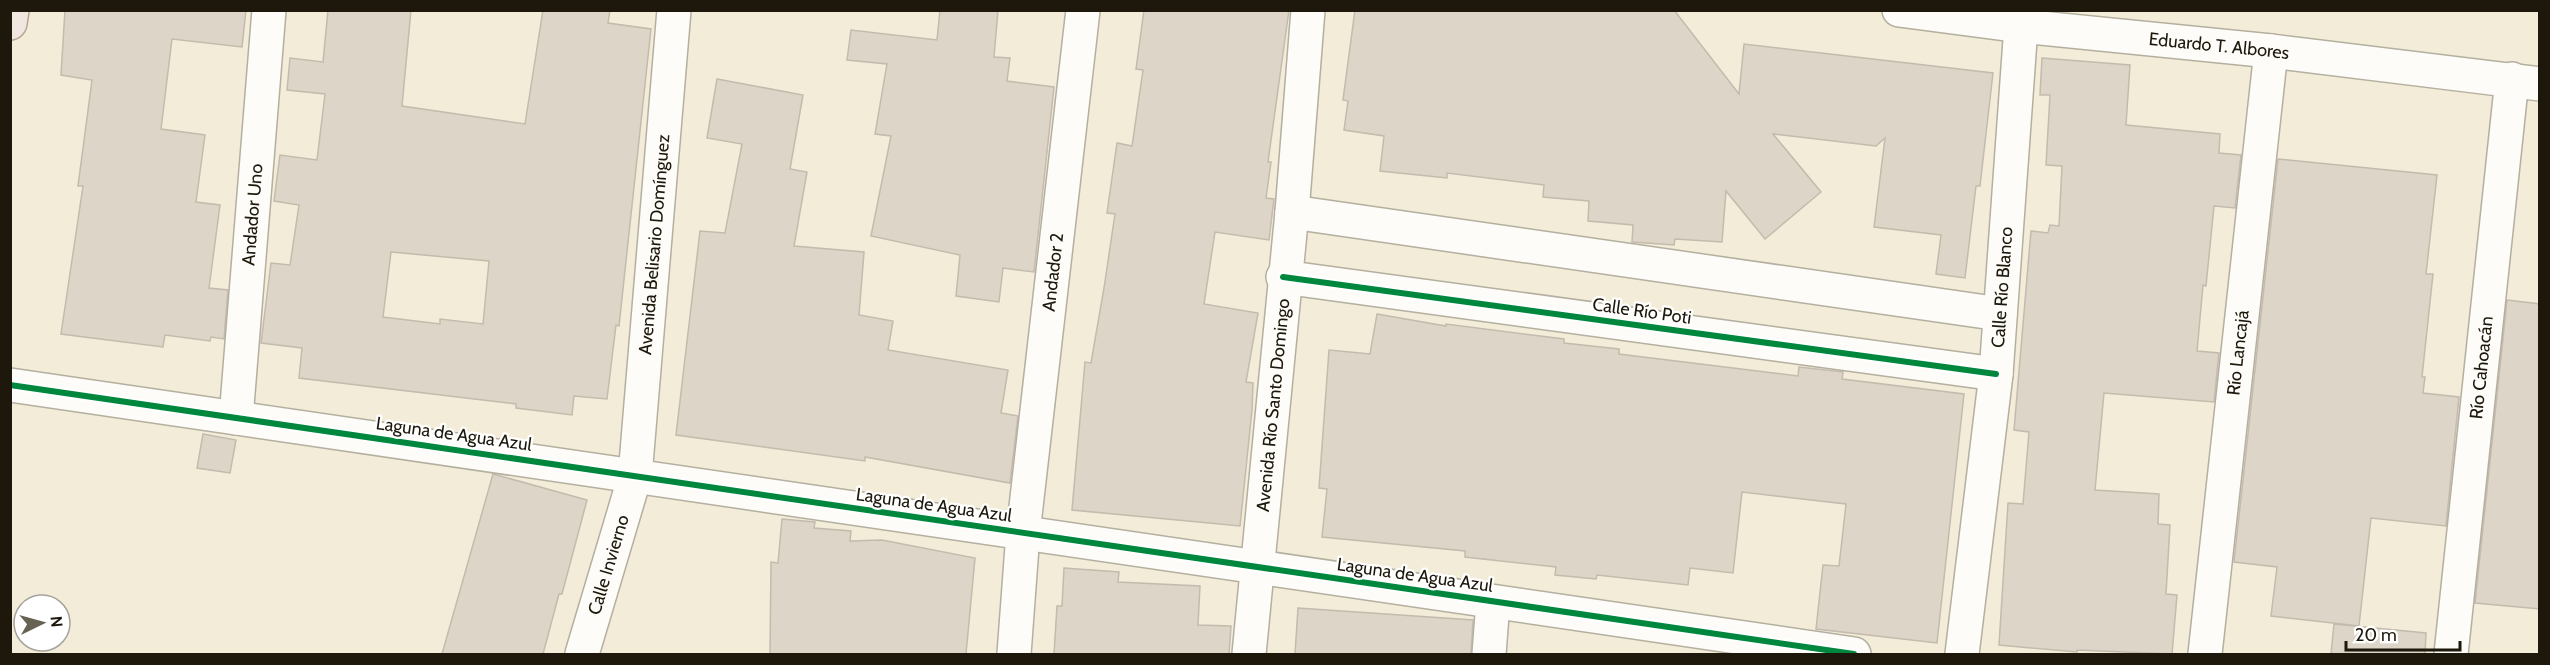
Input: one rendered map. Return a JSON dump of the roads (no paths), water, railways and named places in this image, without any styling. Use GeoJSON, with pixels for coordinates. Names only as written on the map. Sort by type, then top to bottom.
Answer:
{"type":"FeatureCollection","features":[{"type":"Feature","properties":{"kind":"main road"},"geometry":{"type":"LineString","coordinates":[[10,23],[12,10]]}},
{"type":"Feature","properties":{"kind":"street","name":"Andador Uno"},"geometry":{"type":"LineString","coordinates":[[236,418],[269,10]]}},
{"type":"Feature","properties":{"kind":"street","name":"Avenida Belisario Domínguez"},"geometry":{"type":"LineString","coordinates":[[636,476],[674,10]]}},
{"type":"Feature","properties":{"kind":"street","name":"Andador 2"},"geometry":{"type":"LineString","coordinates":[[1014,654],[1023,533],[1083,10]]}},
{"type":"Feature","properties":{"kind":"street","name":"Avenida Río Santo Domingo"},"geometry":{"type":"LineString","coordinates":[[1249,654],[1292,212],[1308,10]]}},
{"type":"Feature","properties":{"kind":"street","name":"Eduardo T. Albores"},"geometry":{"type":"LineString","coordinates":[[1899,10],[2021,26],[2271,51],[2526,82]]}},
{"type":"Feature","properties":{"kind":"street","name":"Calle Río Blanco"},"geometry":{"type":"LineString","coordinates":[[1962,654],[1996,374],[2021,26]]}},
{"type":"Feature","properties":{"kind":"street","name":"Río Lancajá"},"geometry":{"type":"LineString","coordinates":[[2205,654],[2271,51]]}},
{"type":"Feature","properties":{"kind":"street","name":"Río Cahoacán"},"geometry":{"type":"LineString","coordinates":[[2451,654],[2526,82]]}},
{"type":"Feature","properties":{"kind":"street"},"geometry":{"type":"LineString","coordinates":[[1292,212],[2000,314]]}},
{"type":"Feature","properties":{"kind":"street","name":"Calle Río Poti"},"geometry":{"type":"LineString","coordinates":[[1284,277],[1996,374]]}},
{"type":"Feature","properties":{"kind":"street","name":"Laguna de Agua Azul"},"geometry":{"type":"LineString","coordinates":[[10,384],[1492,602],[1714,644],[1854,654]]}},
{"type":"Feature","properties":{"kind":"street","name":"Calle Invierno"},"geometry":{"type":"LineString","coordinates":[[582,654],[636,476]]}},
{"type":"Feature","properties":{"kind":"street"},"geometry":{"type":"LineString","coordinates":[[1489,654],[1492,602]]}}]}
